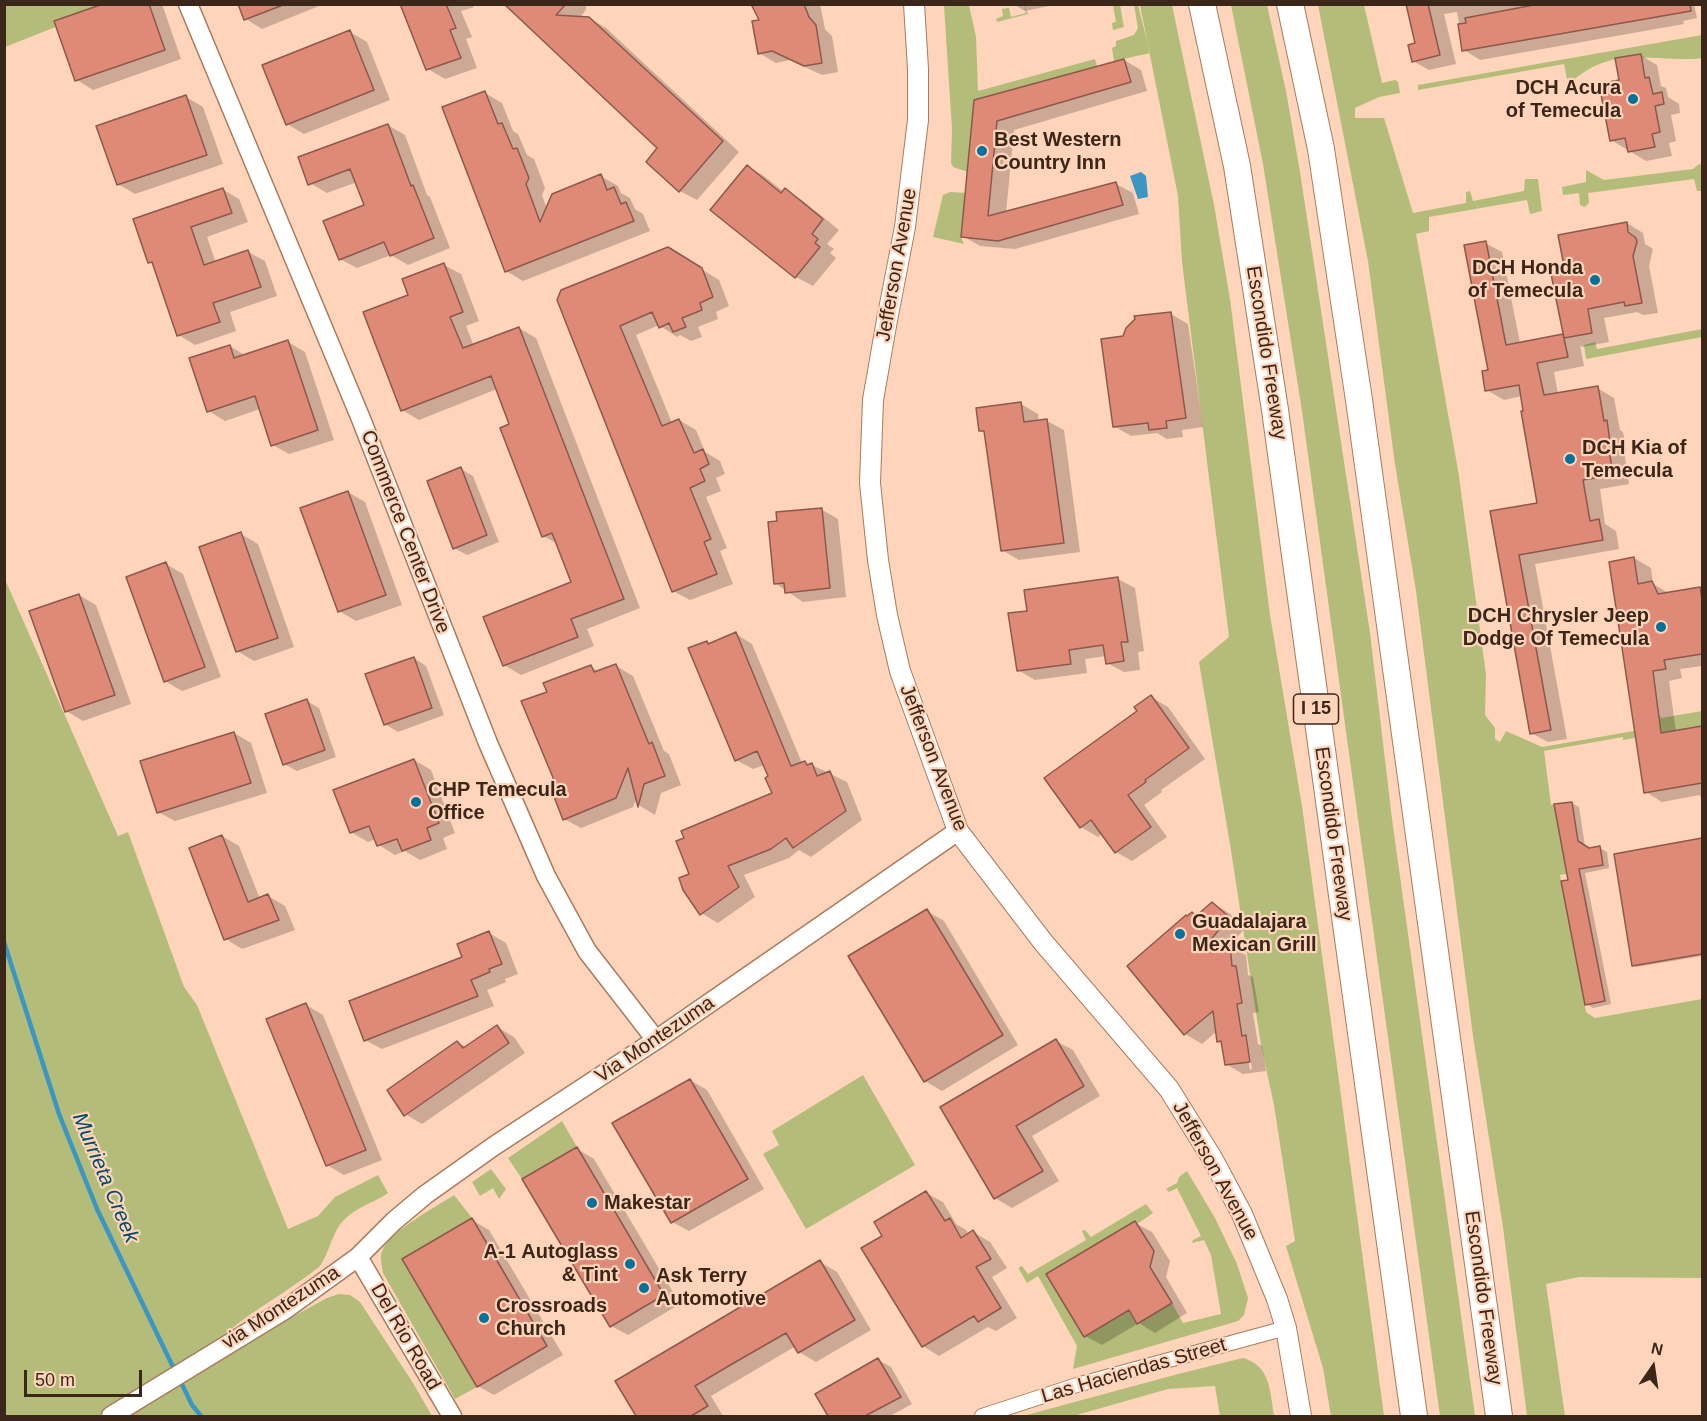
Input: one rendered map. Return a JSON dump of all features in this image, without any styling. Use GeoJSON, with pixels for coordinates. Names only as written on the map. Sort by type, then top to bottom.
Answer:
{"type":"FeatureCollection","features":[{"type":"Feature","properties":{"kind":"highway","name":"Escondido Freeway"},"geometry":{"type":"LineString","coordinates":[[1202,4],[1237,166],[1275,410],[1414,1416]]}},
{"type":"Feature","properties":{"kind":"highway","name":"Escondido Freeway"},"geometry":{"type":"LineString","coordinates":[[1290,4],[1321,149],[1359,400],[1499,1416]]}},
{"type":"Feature","properties":{"kind":"main road","name":"Jefferson Avenue"},"geometry":{"type":"LineString","coordinates":[[914,4],[918,69],[917,131],[905,226],[873,400],[870,483],[878,560],[887,615],[900,671],[958,831],[1043,942],[1168,1089],[1212,1158],[1242,1215],[1264,1264],[1286,1328],[1301,1416]]}},
{"type":"Feature","properties":{"kind":"street","name":"Commerce Center Drive"},"geometry":{"type":"LineString","coordinates":[[188,4],[365,428],[488,743],[546,876],[587,951],[656,1040]]}},
{"type":"Feature","properties":{"kind":"street","name":"Via Montezuma"},"geometry":{"type":"LineString","coordinates":[[358,1257],[394,1221],[425,1195],[494,1146],[656,1040],[958,831]]}},
{"type":"Feature","properties":{"kind":"street","name":"via Montezuma"},"geometry":{"type":"LineString","coordinates":[[111,1416],[286,1309],[358,1257]]}},
{"type":"Feature","properties":{"kind":"street","name":"Del Rio Road"},"geometry":{"type":"LineString","coordinates":[[358,1257],[452,1416]]}},
{"type":"Feature","properties":{"kind":"street","name":"Las Haciendas Street"},"geometry":{"type":"LineString","coordinates":[[982,1416],[1077,1385],[1286,1328]]}},
{"type":"Feature","properties":{"kind":"green space"},"geometry":{"type":"Polygon","coordinates":[[[5,5],[111,5],[5,47],[5,5]]]}},
{"type":"Feature","properties":{"kind":"green space"},"geometry":{"type":"Polygon","coordinates":[[[944,5],[969,5],[976,37],[978,91],[1095,59],[1097,66],[974,100],[971,173],[953,167],[951,163],[952,129],[944,5]]]}},
{"type":"Feature","properties":{"kind":"green space"},"geometry":{"type":"Polygon","coordinates":[[[1024,5],[1028,14],[997,22],[996,19],[1003,16],[1002,9],[1009,8],[1011,17],[1026,13],[1024,5]]]}},
{"type":"Feature","properties":{"kind":"green space"},"geometry":{"type":"Polygon","coordinates":[[[1113,5],[1120,5],[1124,27],[1113,30],[1112,23],[1116,22],[1113,5]]]}},
{"type":"Feature","properties":{"kind":"green space"},"geometry":{"type":"Polygon","coordinates":[[[1134,5],[1138,5],[1150,53],[1114,61],[1112,48],[1116,46],[1116,41],[1134,35],[1138,28],[1134,5]]]}},
{"type":"Feature","properties":{"kind":"green space"},"geometry":{"type":"Polygon","coordinates":[[[1140,5],[1172,5],[1214,205],[1230,299],[1270,615],[1302,806],[1384,1416],[1331,1416],[1323,1368],[1286,1246],[1295,1241],[1199,662],[1229,637],[1182,262],[1178,196],[1140,5]]]}},
{"type":"Feature","properties":{"kind":"green space"},"geometry":{"type":"Polygon","coordinates":[[[1231,5],[1267,5],[1286,91],[1370,633],[1392,819],[1475,1416],[1440,1416],[1302,411],[1263,164],[1231,5]]]}},
{"type":"Feature","properties":{"kind":"green space"},"geometry":{"type":"Polygon","coordinates":[[[1318,5],[1364,5],[1382,83],[1395,80],[1398,82],[1400,93],[1379,97],[1355,108],[1355,118],[1384,118],[1413,213],[1466,203],[1466,192],[1470,191],[1473,201],[1524,191],[1525,179],[1538,179],[1542,211],[1530,214],[1527,200],[1429,217],[1429,231],[1416,234],[1458,470],[1486,674],[1485,715],[1495,728],[1495,739],[1500,742],[1506,731],[1542,747],[1634,731],[1634,727],[1659,715],[1661,718],[1702,711],[1702,726],[1544,751],[1551,805],[1554,804],[1566,872],[1560,875],[1586,1012],[1595,1018],[1702,999],[1702,1278],[1579,1277],[1546,1284],[1565,1416],[1527,1416],[1503,1227],[1473,1036],[1416,591],[1395,464],[1368,261],[1318,5]]]}},
{"type":"Feature","properties":{"kind":"green space"},"geometry":{"type":"Polygon","coordinates":[[[1702,35],[1702,58],[1642,58],[1640,54],[1596,65],[1573,81],[1567,79],[1564,64],[1418,90],[1418,85],[1702,35]]]}},
{"type":"Feature","properties":{"kind":"green space"},"geometry":{"type":"Polygon","coordinates":[[[1699,164],[1702,165],[1702,191],[1697,191],[1694,179],[1588,193],[1589,203],[1585,207],[1580,205],[1579,193],[1563,195],[1562,187],[1586,182],[1586,170],[1604,180],[1693,169],[1699,164]]]}},
{"type":"Feature","properties":{"kind":"green space"},"geometry":{"type":"Polygon","coordinates":[[[950,192],[966,193],[961,237],[964,244],[933,237],[943,195],[950,192]]]}},
{"type":"Feature","properties":{"kind":"green space"},"geometry":{"type":"Polygon","coordinates":[[[1702,329],[1702,337],[1586,359],[1584,345],[1595,342],[1597,349],[1702,329]]]}},
{"type":"Feature","properties":{"kind":"green space"},"geometry":{"type":"Polygon","coordinates":[[[4,577],[118,836],[128,832],[184,987],[197,1005],[288,1229],[318,1216],[335,1197],[378,1175],[388,1193],[355,1211],[344,1220],[336,1230],[319,1267],[225,1334],[239,1345],[277,1321],[294,1316],[327,1298],[339,1294],[350,1295],[360,1302],[432,1416],[5,1416],[4,577]]]}},
{"type":"Feature","properties":{"kind":"green space"},"geometry":{"type":"Polygon","coordinates":[[[863,1075],[915,1165],[806,1229],[763,1154],[779,1145],[772,1131],[863,1075]]]}},
{"type":"Feature","properties":{"kind":"green space"},"geometry":{"type":"Polygon","coordinates":[[[562,1121],[577,1147],[522,1179],[508,1158],[562,1121]]]}},
{"type":"Feature","properties":{"kind":"green space"},"geometry":{"type":"Polygon","coordinates":[[[491,1169],[506,1189],[499,1199],[493,1188],[480,1196],[472,1182],[491,1169]]]}},
{"type":"Feature","properties":{"kind":"green space"},"geometry":{"type":"Polygon","coordinates":[[[1187,1171],[1215,1218],[1237,1264],[1248,1298],[1244,1315],[1238,1321],[1073,1369],[1077,1346],[1038,1276],[1027,1283],[1019,1267],[1022,1266],[1028,1274],[1086,1240],[1082,1231],[1085,1230],[1091,1237],[1146,1204],[1153,1213],[1137,1224],[1135,1221],[1129,1310],[1137,1324],[1172,1303],[1183,1323],[1221,1314],[1211,1255],[1204,1240],[1192,1243],[1201,1236],[1177,1188],[1169,1192],[1166,1189],[1177,1183],[1179,1177],[1187,1171]]]}},
{"type":"Feature","properties":{"kind":"green space"},"geometry":{"type":"Polygon","coordinates":[[[454,1195],[472,1218],[402,1260],[477,1387],[455,1399],[383,1273],[381,1258],[383,1249],[395,1234],[454,1195]]]}},
{"type":"Feature","properties":{"kind":"green space"},"geometry":{"type":"Polygon","coordinates":[[[1243,1358],[1259,1367],[1264,1374],[1270,1389],[1274,1416],[1220,1416],[1215,1386],[1168,1389],[1073,1416],[1023,1416],[1178,1374],[1243,1358]]]}},
{"type":"Feature","properties":{"kind":"water"},"geometry":{"type":"Polygon","coordinates":[[[1141,172],[1146,176],[1148,197],[1138,199],[1130,176],[1141,172]]]}},
{"type":"Feature","properties":{"kind":"building"},"geometry":{"type":"Polygon","coordinates":[[[103,4],[149,4],[165,50],[75,81],[54,21],[103,4]]]}},
{"type":"Feature","properties":{"kind":"building"},"geometry":{"type":"Polygon","coordinates":[[[238,4],[283,4],[283,5],[244,20],[238,4]]]}},
{"type":"Feature","properties":{"kind":"building"},"geometry":{"type":"Polygon","coordinates":[[[400,4],[446,4],[456,28],[450,30],[461,58],[426,70],[400,4]]]}},
{"type":"Feature","properties":{"kind":"building"},"geometry":{"type":"Polygon","coordinates":[[[504,4],[566,4],[556,15],[589,17],[723,141],[679,192],[646,162],[657,148],[504,4]]]}},
{"type":"Feature","properties":{"kind":"building"},"geometry":{"type":"Polygon","coordinates":[[[751,4],[804,4],[809,17],[816,25],[822,63],[804,66],[772,51],[758,54],[752,21],[759,20],[751,4]]]}},
{"type":"Feature","properties":{"kind":"building"},"geometry":{"type":"Polygon","coordinates":[[[1406,4],[1428,4],[1440,55],[1412,62],[1408,45],[1415,43],[1406,4]]]}},
{"type":"Feature","properties":{"kind":"building"},"geometry":{"type":"Polygon","coordinates":[[[1539,4],[1690,4],[1691,11],[1462,51],[1458,24],[1466,23],[1465,18],[1539,4]]]}},
{"type":"Feature","properties":{"kind":"building"},"geometry":{"type":"Polygon","coordinates":[[[350,30],[374,90],[286,125],[262,65],[350,30]]]}},
{"type":"Feature","properties":{"kind":"building","name":"DCH Acura of Temecula"},"geometry":{"type":"Polygon","coordinates":[[[1641,54],[1645,78],[1649,77],[1653,94],[1662,92],[1664,104],[1655,106],[1660,132],[1652,134],[1655,147],[1628,152],[1625,138],[1610,141],[1599,84],[1619,80],[1615,58],[1641,54]]]}},
{"type":"Feature","properties":{"kind":"building","name":"Best Western Country Inn"},"geometry":{"type":"Polygon","coordinates":[[[1124,59],[1131,82],[997,121],[988,216],[1116,182],[1123,205],[998,241],[961,237],[974,100],[1124,59]]]}},
{"type":"Feature","properties":{"kind":"building"},"geometry":{"type":"Polygon","coordinates":[[[485,91],[498,124],[502,123],[513,149],[517,148],[529,178],[526,184],[540,222],[552,194],[601,174],[607,190],[614,187],[621,204],[626,202],[634,221],[505,272],[442,107],[485,91]]]}},
{"type":"Feature","properties":{"kind":"building"},"geometry":{"type":"Polygon","coordinates":[[[186,95],[207,155],[117,185],[96,126],[186,95]]]}},
{"type":"Feature","properties":{"kind":"building"},"geometry":{"type":"Polygon","coordinates":[[[388,124],[411,186],[413,185],[434,238],[390,256],[384,242],[339,260],[323,221],[364,205],[350,169],[308,185],[298,157],[388,124]]]}},
{"type":"Feature","properties":{"kind":"building"},"geometry":{"type":"Polygon","coordinates":[[[747,165],[781,193],[785,188],[823,219],[812,234],[818,239],[815,243],[820,247],[795,278],[710,210],[747,165]]]}},
{"type":"Feature","properties":{"kind":"building"},"geometry":{"type":"Polygon","coordinates":[[[223,188],[232,213],[191,227],[204,265],[248,250],[261,287],[213,303],[220,322],[177,336],[152,262],[148,263],[133,219],[223,188]]]}},
{"type":"Feature","properties":{"kind":"building","name":"DCH Honda of Temecula"},"geometry":{"type":"Polygon","coordinates":[[[1627,222],[1628,232],[1636,238],[1637,242],[1633,256],[1642,303],[1625,306],[1624,302],[1588,309],[1592,333],[1564,338],[1551,274],[1565,271],[1558,235],[1627,222]]]}},
{"type":"Feature","properties":{"kind":"building"},"geometry":{"type":"Polygon","coordinates":[[[1486,241],[1506,345],[1563,334],[1568,357],[1537,363],[1544,395],[1598,386],[1604,421],[1607,420],[1613,475],[1583,480],[1590,521],[1599,519],[1603,540],[1519,555],[1551,730],[1530,734],[1490,511],[1537,503],[1521,411],[1523,411],[1519,385],[1485,391],[1482,371],[1488,370],[1464,245],[1486,241]]]}},
{"type":"Feature","properties":{"kind":"building"},"geometry":{"type":"Polygon","coordinates":[[[668,247],[702,268],[713,297],[700,303],[702,310],[682,318],[686,327],[673,332],[669,323],[659,328],[652,312],[620,326],[662,426],[679,419],[694,453],[703,449],[709,464],[700,469],[705,481],[690,488],[711,539],[704,542],[717,574],[672,592],[557,300],[561,290],[668,247]]]}},
{"type":"Feature","properties":{"kind":"building"},"geometry":{"type":"Polygon","coordinates":[[[444,263],[463,312],[450,317],[463,348],[519,327],[624,599],[571,619],[578,637],[503,666],[483,617],[571,582],[552,533],[542,537],[500,428],[509,424],[491,376],[401,411],[363,312],[408,295],[402,279],[444,263]]]}},
{"type":"Feature","properties":{"kind":"building"},"geometry":{"type":"Polygon","coordinates":[[[1171,312],[1186,418],[1166,421],[1167,428],[1149,430],[1148,423],[1113,427],[1101,339],[1123,336],[1126,328],[1135,319],[1134,316],[1171,312]]]}},
{"type":"Feature","properties":{"kind":"building"},"geometry":{"type":"Polygon","coordinates":[[[288,340],[318,430],[271,446],[255,396],[207,412],[189,358],[230,345],[234,358],[288,340]]]}},
{"type":"Feature","properties":{"kind":"building"},"geometry":{"type":"Polygon","coordinates":[[[1021,402],[1024,422],[1047,419],[1064,543],[1001,551],[984,431],[979,431],[976,408],[1021,402]]]}},
{"type":"Feature","properties":{"kind":"building"},"geometry":{"type":"Polygon","coordinates":[[[461,467],[487,535],[453,549],[427,481],[461,467]]]}},
{"type":"Feature","properties":{"kind":"building"},"geometry":{"type":"Polygon","coordinates":[[[348,491],[386,595],[338,612],[300,508],[348,491]]]}},
{"type":"Feature","properties":{"kind":"building"},"geometry":{"type":"Polygon","coordinates":[[[822,508],[830,588],[785,593],[784,583],[774,584],[768,522],[777,521],[776,512],[822,508]]]}},
{"type":"Feature","properties":{"kind":"building"},"geometry":{"type":"Polygon","coordinates":[[[241,532],[278,638],[236,652],[199,547],[241,532]]]}},
{"type":"Feature","properties":{"kind":"building","name":"DCH Chrysler Jeep Dodge Of Temecula"},"geometry":{"type":"Polygon","coordinates":[[[1634,557],[1638,584],[1652,581],[1658,594],[1700,587],[1702,600],[1702,654],[1664,660],[1666,669],[1653,671],[1661,733],[1702,726],[1702,783],[1644,793],[1609,562],[1634,557]]]}},
{"type":"Feature","properties":{"kind":"building"},"geometry":{"type":"Polygon","coordinates":[[[166,562],[205,667],[164,682],[126,577],[166,562]]]}},
{"type":"Feature","properties":{"kind":"building"},"geometry":{"type":"Polygon","coordinates":[[[1118,577],[1128,642],[1121,642],[1124,661],[1106,664],[1103,645],[1069,650],[1071,664],[1017,671],[1008,613],[1027,611],[1024,590],[1118,577]]]}},
{"type":"Feature","properties":{"kind":"building"},"geometry":{"type":"Polygon","coordinates":[[[79,594],[115,695],[65,712],[29,611],[79,594]]]}},
{"type":"Feature","properties":{"kind":"building"},"geometry":{"type":"Polygon","coordinates":[[[736,632],[791,766],[805,761],[807,765],[812,763],[817,776],[830,771],[846,811],[793,848],[786,838],[771,849],[728,866],[739,887],[700,915],[683,890],[679,878],[689,874],[676,841],[684,838],[681,831],[772,793],[765,778],[768,776],[757,751],[735,761],[688,648],[707,641],[708,644],[736,632]]]}},
{"type":"Feature","properties":{"kind":"building"},"geometry":{"type":"Polygon","coordinates":[[[414,657],[432,708],[384,725],[365,674],[414,657]]]}},
{"type":"Feature","properties":{"kind":"building"},"geometry":{"type":"Polygon","coordinates":[[[616,664],[649,744],[652,742],[665,776],[644,784],[638,807],[628,768],[616,798],[563,820],[551,789],[554,780],[521,701],[547,692],[543,683],[591,665],[594,672],[616,664]]]}},
{"type":"Feature","properties":{"kind":"building"},"geometry":{"type":"Polygon","coordinates":[[[1151,695],[1189,748],[1128,795],[1151,827],[1115,853],[1091,820],[1080,828],[1044,778],[1137,711],[1134,707],[1151,695]]]}},
{"type":"Feature","properties":{"kind":"building"},"geometry":{"type":"Polygon","coordinates":[[[307,699],[325,750],[283,765],[265,714],[307,699]]]}},
{"type":"Feature","properties":{"kind":"building"},"geometry":{"type":"Polygon","coordinates":[[[234,732],[251,783],[157,813],[140,761],[234,732]]]}},
{"type":"Feature","properties":{"kind":"building"},"geometry":{"type":"Polygon","coordinates":[[[414,759],[439,823],[427,828],[431,840],[402,851],[397,839],[377,846],[369,826],[350,833],[333,790],[414,759]]]}},
{"type":"Feature","properties":{"kind":"building"},"geometry":{"type":"Polygon","coordinates":[[[1572,802],[1578,841],[1589,848],[1600,846],[1603,865],[1579,869],[1605,1001],[1585,1005],[1561,881],[1568,880],[1554,804],[1572,802]]]}},
{"type":"Feature","properties":{"kind":"building"},"geometry":{"type":"Polygon","coordinates":[[[222,835],[248,902],[268,894],[279,920],[224,940],[189,848],[222,835]]]}},
{"type":"Feature","properties":{"kind":"building"},"geometry":{"type":"Polygon","coordinates":[[[1702,838],[1702,954],[1632,966],[1614,854],[1702,838]]]}},
{"type":"Feature","properties":{"kind":"building"},"geometry":{"type":"Polygon","coordinates":[[[1212,902],[1229,917],[1206,946],[1230,944],[1232,966],[1236,966],[1242,1003],[1237,1004],[1242,1036],[1246,1035],[1250,1062],[1225,1065],[1221,1041],[1217,1042],[1213,1011],[1184,1035],[1127,966],[1186,915],[1192,912],[1196,916],[1212,902]]]}},
{"type":"Feature","properties":{"kind":"building"},"geometry":{"type":"Polygon","coordinates":[[[927,909],[1003,1035],[924,1082],[848,956],[927,909]]]}},
{"type":"Feature","properties":{"kind":"building"},"geometry":{"type":"Polygon","coordinates":[[[489,931],[502,964],[471,980],[478,996],[364,1041],[349,1001],[462,957],[457,944],[489,931]]]}},
{"type":"Feature","properties":{"kind":"building"},"geometry":{"type":"Polygon","coordinates":[[[306,1003],[366,1150],[326,1166],[266,1019],[306,1003]]]}},
{"type":"Feature","properties":{"kind":"building"},"geometry":{"type":"Polygon","coordinates":[[[497,1025],[509,1043],[404,1116],[387,1090],[457,1041],[463,1048],[497,1025]]]}},
{"type":"Feature","properties":{"kind":"building"},"geometry":{"type":"Polygon","coordinates":[[[1056,1039],[1084,1086],[1016,1126],[1043,1171],[994,1199],[940,1107],[1056,1039]]]}},
{"type":"Feature","properties":{"kind":"building"},"geometry":{"type":"Polygon","coordinates":[[[690,1079],[748,1179],[671,1223],[612,1123],[690,1079]]]}},
{"type":"Feature","properties":{"kind":"building"},"geometry":{"type":"Polygon","coordinates":[[[577,1147],[664,1295],[610,1327],[522,1179],[577,1147]]]}},
{"type":"Feature","properties":{"kind":"building"},"geometry":{"type":"Polygon","coordinates":[[[926,1191],[945,1221],[950,1218],[961,1238],[973,1230],[991,1259],[976,1267],[1001,1308],[978,1322],[974,1316],[922,1347],[861,1248],[882,1236],[874,1222],[926,1191]]]}},
{"type":"Feature","properties":{"kind":"building","name":"Crossroads Church"},"geometry":{"type":"Polygon","coordinates":[[[472,1218],[547,1346],[477,1387],[402,1259],[472,1218]]]}},
{"type":"Feature","properties":{"kind":"building"},"geometry":{"type":"Polygon","coordinates":[[[1135,1221],[1154,1251],[1150,1267],[1172,1303],[1137,1324],[1129,1310],[1084,1337],[1046,1274],[1135,1221]]]}},
{"type":"Feature","properties":{"kind":"building"},"geometry":{"type":"Polygon","coordinates":[[[820,1260],[855,1320],[798,1353],[786,1333],[732,1364],[695,1386],[708,1406],[691,1416],[636,1416],[615,1381],[820,1260]]]}},
{"type":"Feature","properties":{"kind":"building"},"geometry":{"type":"Polygon","coordinates":[[[878,1358],[901,1397],[865,1416],[828,1416],[815,1394],[878,1358]]]}},
{"type":"Feature","properties":{"kind":"waterway","name":"Murrieta Creek"},"geometry":{"type":"LineString","coordinates":[[4,942],[59,1114],[97,1209],[175,1371]]}},
{"type":"Feature","properties":{"kind":"waterway","name":"Murrieta Creek"},"geometry":{"type":"LineString","coordinates":[[179,1378],[192,1405],[201,1416]]}},
{"type":"Feature","properties":{"kind":"place","name":"DCH Acura of Temecula"},"geometry":{"type":"Point","coordinates":[1633,99]}},
{"type":"Feature","properties":{"kind":"place","name":"Best Western Country Inn"},"geometry":{"type":"Point","coordinates":[982,151]}},
{"type":"Feature","properties":{"kind":"place","name":"DCH Honda of Temecula"},"geometry":{"type":"Point","coordinates":[1595,280]}},
{"type":"Feature","properties":{"kind":"place","name":"DCH Kia of Temecula"},"geometry":{"type":"Point","coordinates":[1570,459]}},
{"type":"Feature","properties":{"kind":"place","name":"DCH Chrysler Jeep Dodge Of Temecula"},"geometry":{"type":"Point","coordinates":[1661,627]}},
{"type":"Feature","properties":{"kind":"place","name":"CHP Temecula Office"},"geometry":{"type":"Point","coordinates":[416,802]}},
{"type":"Feature","properties":{"kind":"place","name":"Guadalajara Mexican Grill"},"geometry":{"type":"Point","coordinates":[1180,934]}},
{"type":"Feature","properties":{"kind":"place","name":"Makestar"},"geometry":{"type":"Point","coordinates":[592,1203]}},
{"type":"Feature","properties":{"kind":"place","name":"A-1 Autoglass & Tint"},"geometry":{"type":"Point","coordinates":[630,1264]}},
{"type":"Feature","properties":{"kind":"place","name":"Ask Terry Automotive"},"geometry":{"type":"Point","coordinates":[644,1288]}},
{"type":"Feature","properties":{"kind":"place","name":"Crossroads Church"},"geometry":{"type":"Point","coordinates":[484,1318]}}]}
